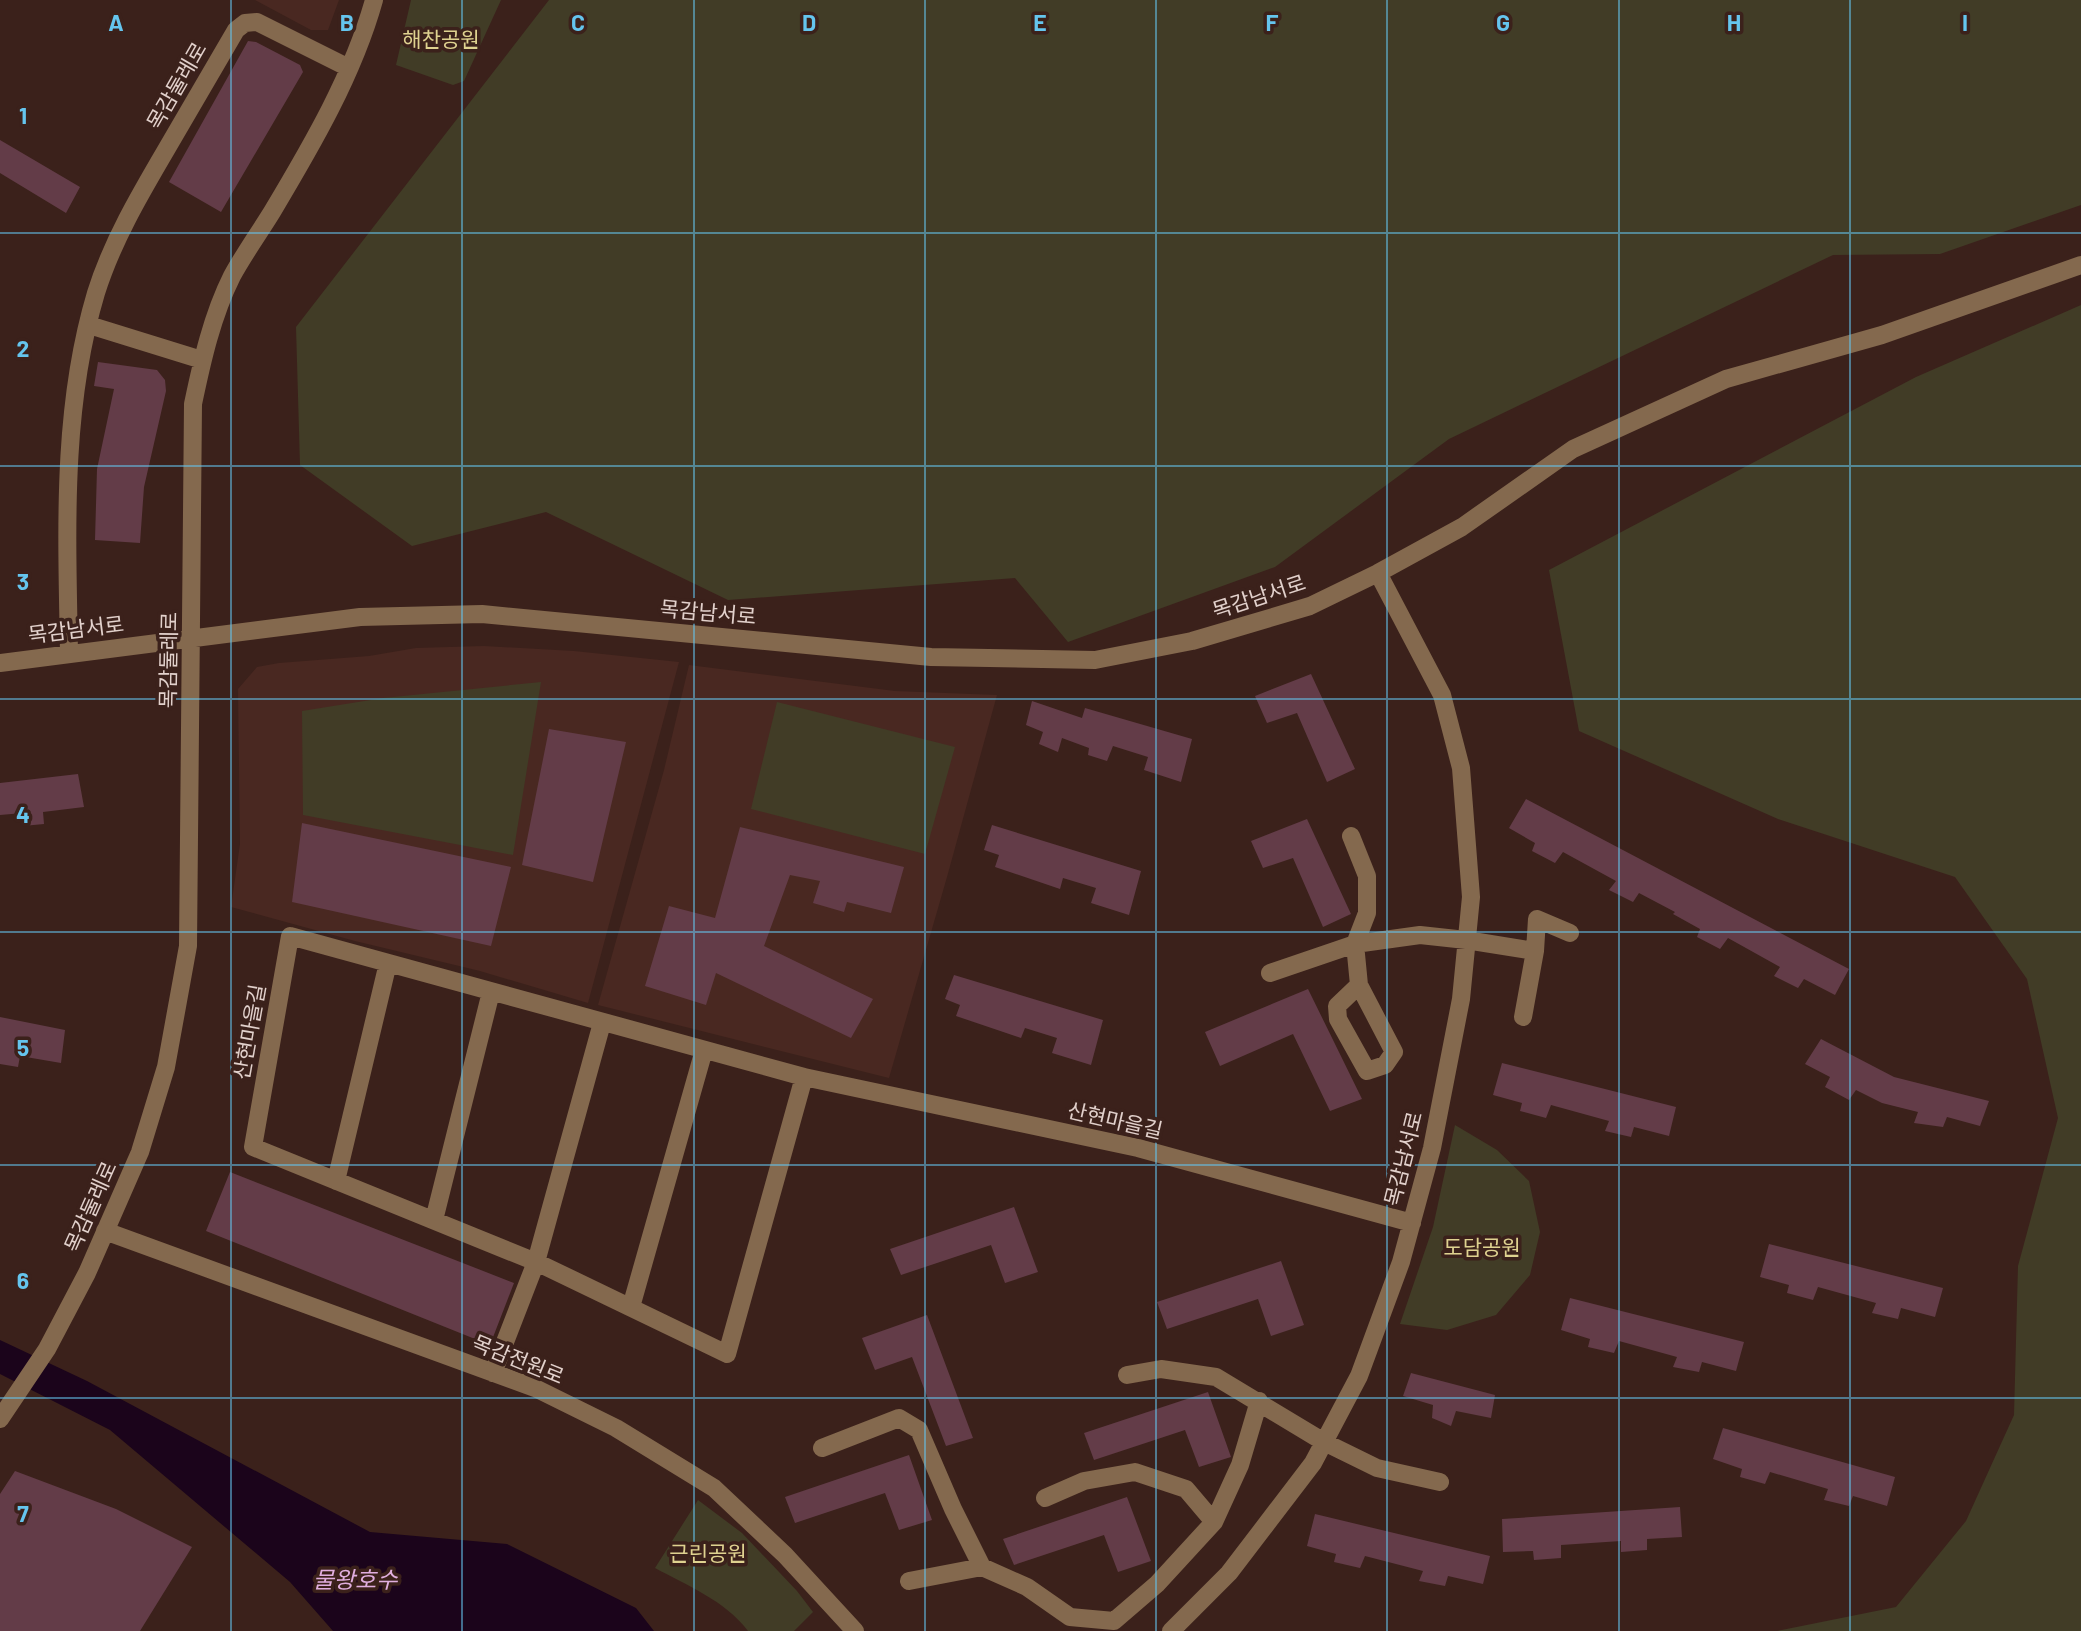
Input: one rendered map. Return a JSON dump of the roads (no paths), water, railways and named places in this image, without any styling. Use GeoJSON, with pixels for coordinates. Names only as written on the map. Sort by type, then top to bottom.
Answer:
{"type":"FeatureCollection","features":[{"type":"Feature","properties":{"kind":"street","name":"목감둘레로"},"geometry":{"type":"LineString","coordinates":[[0,1419],[47,1349],[87,1273],[140,1152],[166,1068],[188,946],[193,404],[202,360],[211,328],[232,277],[326,118],[362,40],[374,0]]}},
{"type":"Feature","properties":{"kind":"street","name":"목감둘레로"},"geometry":{"type":"LineString","coordinates":[[69,653],[69,456],[74,399],[96,292],[127,216],[236,30],[245,23],[257,23],[349,68]]}},
{"type":"Feature","properties":{"kind":"street"},"geometry":{"type":"LineString","coordinates":[[1378,573],[1462,527],[1573,449],[1726,379],[1882,335],[2081,265]]}},
{"type":"Feature","properties":{"kind":"street"},"geometry":{"type":"LineString","coordinates":[[89,326],[202,360]]}},
{"type":"Feature","properties":{"kind":"street","name":"목감남서로"},"geometry":{"type":"LineString","coordinates":[[0,663],[360,617],[482,614],[931,657],[1095,660],[1192,641],[1310,606],[1378,573],[1442,695],[1461,768],[1471,897],[1461,999],[1435,1134],[1401,1262],[1359,1376],[1313,1463],[1229,1573],[1171,1631]]}},
{"type":"Feature","properties":{"kind":"street"},"geometry":{"type":"LineString","coordinates":[[1350,836],[1367,877],[1367,913],[1355,944],[1359,985]]}},
{"type":"Feature","properties":{"kind":"street"},"geometry":{"type":"LineString","coordinates":[[1523,1017],[1535,951],[1537,919],[1570,933]]}},
{"type":"Feature","properties":{"kind":"street"},"geometry":{"type":"LineString","coordinates":[[1270,973],[1355,944],[1420,935],[1535,951]]}},
{"type":"Feature","properties":{"kind":"street","name":"산현마을길"},"geometry":{"type":"LineString","coordinates":[[804,1077],[727,1354],[537,1262],[253,1147],[290,936],[804,1077],[1138,1148],[1412,1223]]}},
{"type":"Feature","properties":{"kind":"street"},"geometry":{"type":"LineString","coordinates":[[337,1181],[388,963]]}},
{"type":"Feature","properties":{"kind":"street"},"geometry":{"type":"LineString","coordinates":[[434,1220],[491,992]]}},
{"type":"Feature","properties":{"kind":"street"},"geometry":{"type":"LineString","coordinates":[[494,1373],[537,1262],[602,1023]]}},
{"type":"Feature","properties":{"kind":"street"},"geometry":{"type":"LineString","coordinates":[[631,1307],[704,1050]]}},
{"type":"Feature","properties":{"kind":"street","name":"목감전원로"},"geometry":{"type":"LineString","coordinates":[[105,1231],[535,1388],[616,1428],[715,1488],[785,1555],[855,1631]]}},
{"type":"Feature","properties":{"kind":"street"},"geometry":{"type":"LineString","coordinates":[[1127,1375],[1161,1369],[1216,1377],[1324,1442],[1377,1468],[1440,1482]]}},
{"type":"Feature","properties":{"kind":"street"},"geometry":{"type":"LineString","coordinates":[[909,1581],[982,1567],[1027,1587],[1070,1617],[1114,1621],[1157,1584],[1214,1522],[1240,1465],[1259,1401]]}},
{"type":"Feature","properties":{"kind":"street"},"geometry":{"type":"LineString","coordinates":[[822,1448],[899,1418],[919,1430],[953,1509],[982,1567]]}},
{"type":"Feature","properties":{"kind":"street"},"geometry":{"type":"LineString","coordinates":[[1045,1498],[1084,1481],[1135,1472],[1186,1489],[1214,1522]]}},
{"type":"Feature","properties":{"kind":"water","name":"물왕호수"},"geometry":{"type":"Polygon","coordinates":[[[0,1340],[87,1381],[370,1532],[507,1544],[636,1608],[654,1631],[333,1631],[290,1582],[110,1430],[0,1374],[0,1340]]]}},
{"type":"Feature","properties":{"kind":"park label","name":"해찬공원"},"geometry":{"type":"Point","coordinates":[441,40]}},
{"type":"Feature","properties":{"kind":"park label","name":"도담공원"},"geometry":{"type":"Point","coordinates":[1482,1248]}},
{"type":"Feature","properties":{"kind":"park label","name":"근린공원"},"geometry":{"type":"Point","coordinates":[708,1554]}}]}
